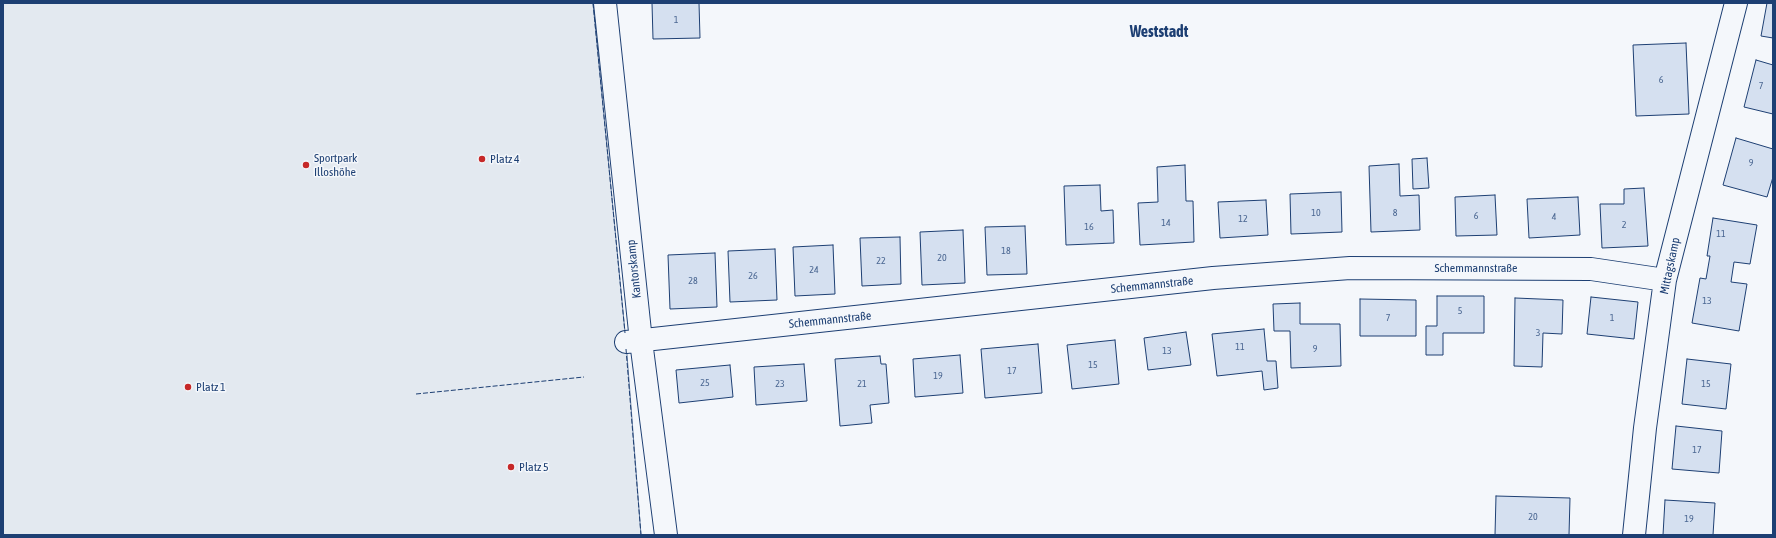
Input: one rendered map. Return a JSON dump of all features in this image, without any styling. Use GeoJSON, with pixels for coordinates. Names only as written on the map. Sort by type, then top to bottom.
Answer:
{"type":"FeatureCollection","features":[{"type":"Feature","properties":{"kind":"street","name":"Kantorskamp"},"geometry":{"type":"LineString","coordinates":[[605,3],[634,341],[666,535]]}},
{"type":"Feature","properties":{"kind":"street","name":"Mittagskamp"},"geometry":{"type":"LineString","coordinates":[[1634,535],[1645,428],[1665,280],[1736,3]]}},
{"type":"Feature","properties":{"kind":"street","name":"Schemmannstraße"},"geometry":{"type":"LineString","coordinates":[[634,341],[1206,279],[1350,268],[1591,269],[1665,280]]}},
{"type":"Feature","properties":{"kind":"shaded area","name":"Sportpark Illoshöhe"},"geometry":{"type":"Polygon","coordinates":[[[3,3],[593,3],[626,342],[641,535],[3,535],[3,3]]]}},
{"type":"Feature","properties":{"kind":"building"},"geometry":{"type":"Polygon","coordinates":[[[652,3],[699,3],[700,38],[653,39],[652,3]]]}},
{"type":"Feature","properties":{"kind":"building"},"geometry":{"type":"Polygon","coordinates":[[[1767,3],[1773,3],[1773,38],[1761,36],[1767,3]]]}},
{"type":"Feature","properties":{"kind":"building"},"geometry":{"type":"Polygon","coordinates":[[[1686,43],[1689,114],[1636,116],[1633,45],[1686,43]]]}},
{"type":"Feature","properties":{"kind":"building"},"geometry":{"type":"Polygon","coordinates":[[[1756,60],[1773,65],[1773,114],[1744,107],[1756,60]]]}},
{"type":"Feature","properties":{"kind":"building"},"geometry":{"type":"Polygon","coordinates":[[[1736,138],[1773,149],[1773,177],[1767,197],[1723,185],[1736,138]]]}},
{"type":"Feature","properties":{"kind":"building"},"geometry":{"type":"Polygon","coordinates":[[[1427,158],[1429,188],[1413,189],[1412,159],[1427,158]]]}},
{"type":"Feature","properties":{"kind":"building"},"geometry":{"type":"Polygon","coordinates":[[[1399,164],[1400,196],[1419,195],[1420,230],[1371,232],[1369,166],[1399,164]]]}},
{"type":"Feature","properties":{"kind":"building"},"geometry":{"type":"Polygon","coordinates":[[[1185,165],[1186,201],[1193,201],[1194,242],[1140,245],[1138,203],[1158,202],[1157,167],[1185,165]]]}},
{"type":"Feature","properties":{"kind":"building"},"geometry":{"type":"Polygon","coordinates":[[[1100,185],[1101,211],[1113,210],[1114,243],[1066,245],[1064,186],[1100,185]]]}},
{"type":"Feature","properties":{"kind":"building"},"geometry":{"type":"Polygon","coordinates":[[[1644,188],[1648,246],[1602,248],[1600,204],[1624,204],[1624,189],[1644,188]]]}},
{"type":"Feature","properties":{"kind":"building"},"geometry":{"type":"Polygon","coordinates":[[[1341,192],[1342,232],[1291,234],[1290,194],[1341,192]]]}},
{"type":"Feature","properties":{"kind":"building"},"geometry":{"type":"Polygon","coordinates":[[[1495,195],[1497,235],[1456,236],[1455,197],[1495,195]]]}},
{"type":"Feature","properties":{"kind":"building"},"geometry":{"type":"Polygon","coordinates":[[[1578,197],[1580,235],[1529,238],[1527,199],[1578,197]]]}},
{"type":"Feature","properties":{"kind":"building"},"geometry":{"type":"Polygon","coordinates":[[[1266,200],[1268,235],[1220,238],[1218,202],[1266,200]]]}},
{"type":"Feature","properties":{"kind":"building"},"geometry":{"type":"Polygon","coordinates":[[[1713,218],[1757,225],[1750,264],[1734,262],[1731,282],[1747,284],[1739,331],[1692,323],[1700,278],[1706,279],[1710,256],[1707,256],[1713,218]]]}},
{"type":"Feature","properties":{"kind":"building"},"geometry":{"type":"Polygon","coordinates":[[[1025,226],[1027,274],[987,275],[985,227],[1025,226]]]}},
{"type":"Feature","properties":{"kind":"building"},"geometry":{"type":"Polygon","coordinates":[[[963,230],[965,283],[922,285],[920,232],[963,230]]]}},
{"type":"Feature","properties":{"kind":"building"},"geometry":{"type":"Polygon","coordinates":[[[900,237],[901,284],[862,286],[860,238],[900,237]]]}},
{"type":"Feature","properties":{"kind":"building"},"geometry":{"type":"Polygon","coordinates":[[[833,245],[835,294],[795,296],[793,247],[833,245]]]}},
{"type":"Feature","properties":{"kind":"building"},"geometry":{"type":"Polygon","coordinates":[[[775,249],[777,300],[730,302],[728,251],[775,249]]]}},
{"type":"Feature","properties":{"kind":"building"},"geometry":{"type":"Polygon","coordinates":[[[715,253],[717,307],[670,309],[668,255],[715,253]]]}},
{"type":"Feature","properties":{"kind":"building"},"geometry":{"type":"Polygon","coordinates":[[[1437,296],[1484,296],[1484,333],[1443,333],[1443,355],[1426,355],[1426,326],[1437,326],[1437,296]]]}},
{"type":"Feature","properties":{"kind":"building"},"geometry":{"type":"Polygon","coordinates":[[[1591,297],[1638,302],[1634,339],[1587,334],[1591,297]]]}},
{"type":"Feature","properties":{"kind":"building"},"geometry":{"type":"Polygon","coordinates":[[[1515,298],[1563,300],[1562,334],[1543,333],[1542,367],[1514,366],[1515,298]]]}},
{"type":"Feature","properties":{"kind":"building"},"geometry":{"type":"Polygon","coordinates":[[[1360,299],[1416,300],[1416,336],[1360,336],[1360,299]]]}},
{"type":"Feature","properties":{"kind":"building"},"geometry":{"type":"Polygon","coordinates":[[[1300,303],[1300,324],[1340,324],[1341,366],[1291,368],[1290,331],[1274,331],[1273,304],[1300,303]]]}},
{"type":"Feature","properties":{"kind":"building"},"geometry":{"type":"Polygon","coordinates":[[[1264,329],[1267,361],[1276,361],[1278,388],[1264,390],[1262,371],[1217,376],[1212,334],[1264,329]]]}},
{"type":"Feature","properties":{"kind":"building"},"geometry":{"type":"Polygon","coordinates":[[[1186,332],[1191,365],[1148,370],[1144,338],[1186,332]]]}},
{"type":"Feature","properties":{"kind":"building"},"geometry":{"type":"Polygon","coordinates":[[[1115,340],[1119,384],[1072,389],[1067,345],[1115,340]]]}},
{"type":"Feature","properties":{"kind":"building"},"geometry":{"type":"Polygon","coordinates":[[[1038,344],[1042,393],[985,398],[981,349],[1038,344]]]}},
{"type":"Feature","properties":{"kind":"building"},"geometry":{"type":"Polygon","coordinates":[[[960,355],[963,393],[915,397],[913,359],[960,355]]]}},
{"type":"Feature","properties":{"kind":"building"},"geometry":{"type":"Polygon","coordinates":[[[880,356],[881,364],[886,364],[889,403],[870,405],[872,423],[840,426],[835,359],[880,356]]]}},
{"type":"Feature","properties":{"kind":"building"},"geometry":{"type":"Polygon","coordinates":[[[1687,359],[1731,364],[1726,409],[1682,404],[1687,359]]]}},
{"type":"Feature","properties":{"kind":"building"},"geometry":{"type":"Polygon","coordinates":[[[804,364],[807,401],[756,405],[754,367],[804,364]]]}},
{"type":"Feature","properties":{"kind":"building"},"geometry":{"type":"Polygon","coordinates":[[[730,365],[733,397],[679,403],[676,370],[730,365]]]}},
{"type":"Feature","properties":{"kind":"building"},"geometry":{"type":"Polygon","coordinates":[[[1676,426],[1722,431],[1719,473],[1672,469],[1676,426]]]}},
{"type":"Feature","properties":{"kind":"building"},"geometry":{"type":"Polygon","coordinates":[[[1496,496],[1570,498],[1569,535],[1495,535],[1496,496]]]}},
{"type":"Feature","properties":{"kind":"building"},"geometry":{"type":"Polygon","coordinates":[[[1665,500],[1715,503],[1713,535],[1663,535],[1665,500]]]}},
{"type":"Feature","properties":{"kind":"fence"},"geometry":{"type":"LineString","coordinates":[[593,3],[625,333]]}},
{"type":"Feature","properties":{"kind":"fence"},"geometry":{"type":"LineString","coordinates":[[626,349],[641,535]]}},
{"type":"Feature","properties":{"kind":"fence"},"geometry":{"type":"LineString","coordinates":[[416,394],[584,377]]}},
{"type":"Feature","properties":{"kind":"place","name":"Platz 4"},"geometry":{"type":"Point","coordinates":[482,159]}},
{"type":"Feature","properties":{"kind":"place","name":"Sportpark Illoshöhe"},"geometry":{"type":"Point","coordinates":[306,165]}},
{"type":"Feature","properties":{"kind":"place","name":"Platz 1"},"geometry":{"type":"Point","coordinates":[188,387]}},
{"type":"Feature","properties":{"kind":"place","name":"Platz 5"},"geometry":{"type":"Point","coordinates":[511,467]}},
{"type":"Feature","properties":{"kind":"district","name":"Weststadt"},"geometry":{"type":"Point","coordinates":[1159,32]}}]}
